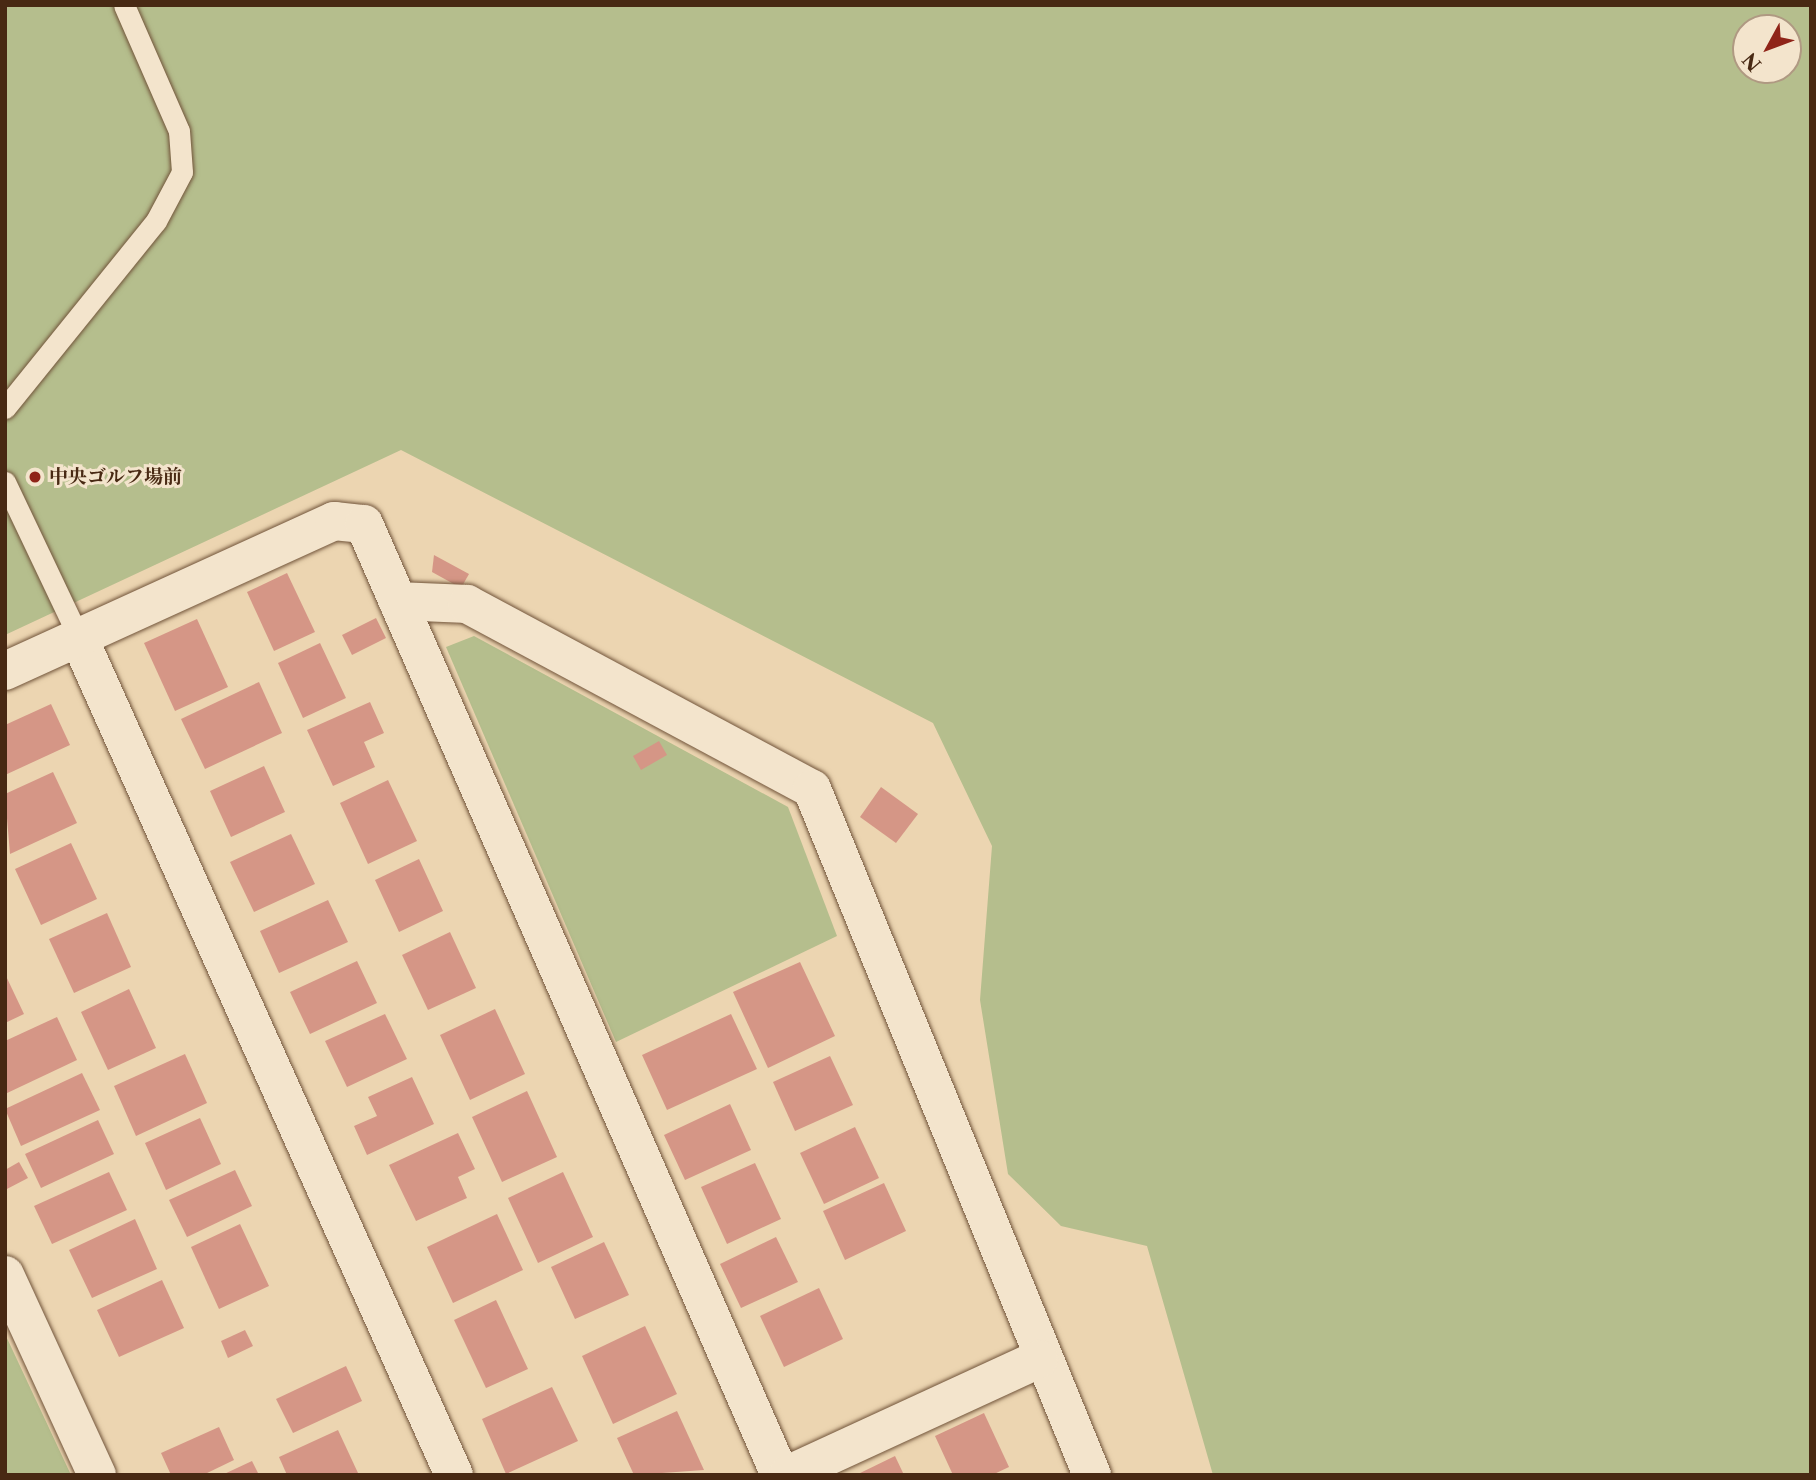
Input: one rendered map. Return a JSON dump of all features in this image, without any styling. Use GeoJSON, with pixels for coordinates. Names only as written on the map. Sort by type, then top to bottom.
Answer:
{"type":"FeatureCollection","features":[{"type":"Feature","properties":{"kind":"street"},"geometry":{"type":"LineString","coordinates":[[5,671],[334,521],[364,524],[780,1475]]}},
{"type":"Feature","properties":{"kind":"street"},"geometry":{"type":"LineString","coordinates":[[398,601],[467,604],[812,789],[1039,1359],[1092,1475]]}},
{"type":"Feature","properties":{"kind":"street"},"geometry":{"type":"LineString","coordinates":[[78,636],[454,1475]]}},
{"type":"Feature","properties":{"kind":"street"},"geometry":{"type":"LineString","coordinates":[[5,1275],[97,1475]]}},
{"type":"Feature","properties":{"kind":"street"},"geometry":{"type":"LineString","coordinates":[[788,1475],[1039,1359]]}},
{"type":"Feature","properties":{"kind":"lane"},"geometry":{"type":"LineString","coordinates":[[5,408],[156,221],[182,172],[179,131],[124,5]]}},
{"type":"Feature","properties":{"kind":"lane"},"geometry":{"type":"LineString","coordinates":[[5,482],[78,636]]}},
{"type":"Feature","properties":{"kind":"green space"},"geometry":{"type":"Polygon","coordinates":[[[5,5],[1811,5],[1811,1475],[1213,1475],[1147,1246],[1061,1226],[1008,1174],[980,1000],[992,846],[933,723],[401,450],[5,635],[5,5]]]}},
{"type":"Feature","properties":{"kind":"green space"},"geometry":{"type":"Polygon","coordinates":[[[474,636],[788,807],[837,936],[616,1042],[446,647],[474,636]]]}},
{"type":"Feature","properties":{"kind":"green space"},"geometry":{"type":"Polygon","coordinates":[[[5,1334],[71,1475],[5,1475],[5,1334]]]}},
{"type":"Feature","properties":{"kind":"building"},"geometry":{"type":"Polygon","coordinates":[[[434,555],[469,574],[461,588],[432,572],[434,555]]]}},
{"type":"Feature","properties":{"kind":"building"},"geometry":{"type":"Polygon","coordinates":[[[287,573],[315,632],[274,651],[247,592],[287,573]]]}},
{"type":"Feature","properties":{"kind":"building"},"geometry":{"type":"Polygon","coordinates":[[[376,618],[386,638],[352,655],[342,635],[376,618]]]}},
{"type":"Feature","properties":{"kind":"building"},"geometry":{"type":"Polygon","coordinates":[[[197,619],[228,687],[175,711],[144,643],[197,619]]]}},
{"type":"Feature","properties":{"kind":"building"},"geometry":{"type":"Polygon","coordinates":[[[320,643],[346,698],[303,718],[278,663],[320,643]]]}},
{"type":"Feature","properties":{"kind":"building"},"geometry":{"type":"Polygon","coordinates":[[[259,682],[282,733],[205,769],[181,719],[259,682]]]}},
{"type":"Feature","properties":{"kind":"building"},"geometry":{"type":"Polygon","coordinates":[[[370,702],[384,733],[364,742],[375,767],[333,786],[307,730],[370,702]]]}},
{"type":"Feature","properties":{"kind":"building"},"geometry":{"type":"Polygon","coordinates":[[[51,704],[70,745],[5,775],[5,725],[51,704]]]}},
{"type":"Feature","properties":{"kind":"building"},"geometry":{"type":"Polygon","coordinates":[[[659,741],[667,755],[641,770],[633,756],[659,741]]]}},
{"type":"Feature","properties":{"kind":"building"},"geometry":{"type":"Polygon","coordinates":[[[264,766],[285,812],[231,837],[210,791],[264,766]]]}},
{"type":"Feature","properties":{"kind":"building"},"geometry":{"type":"Polygon","coordinates":[[[53,772],[77,823],[10,854],[5,794],[53,772]]]}},
{"type":"Feature","properties":{"kind":"building"},"geometry":{"type":"Polygon","coordinates":[[[388,780],[417,841],[368,864],[340,803],[388,780]]]}},
{"type":"Feature","properties":{"kind":"building"},"geometry":{"type":"Polygon","coordinates":[[[881,787],[918,814],[896,843],[860,817],[881,787]]]}},
{"type":"Feature","properties":{"kind":"building"},"geometry":{"type":"Polygon","coordinates":[[[291,834],[315,884],[254,912],[230,862],[291,834]]]}},
{"type":"Feature","properties":{"kind":"building"},"geometry":{"type":"Polygon","coordinates":[[[71,843],[97,899],[41,925],[15,869],[71,843]]]}},
{"type":"Feature","properties":{"kind":"building"},"geometry":{"type":"Polygon","coordinates":[[[419,859],[443,911],[399,932],[375,880],[419,859]]]}},
{"type":"Feature","properties":{"kind":"building"},"geometry":{"type":"Polygon","coordinates":[[[328,900],[348,942],[279,973],[260,931],[328,900]]]}},
{"type":"Feature","properties":{"kind":"building"},"geometry":{"type":"Polygon","coordinates":[[[107,913],[131,967],[74,993],[49,939],[107,913]]]}},
{"type":"Feature","properties":{"kind":"building"},"geometry":{"type":"Polygon","coordinates":[[[450,932],[476,988],[428,1010],[402,955],[450,932]]]}},
{"type":"Feature","properties":{"kind":"building"},"geometry":{"type":"Polygon","coordinates":[[[357,961],[377,1003],[310,1034],[290,992],[357,961]]]}},
{"type":"Feature","properties":{"kind":"building"},"geometry":{"type":"Polygon","coordinates":[[[800,962],[835,1036],[768,1068],[733,992],[800,962]]]}},
{"type":"Feature","properties":{"kind":"building"},"geometry":{"type":"Polygon","coordinates":[[[5,974],[24,1014],[5,1023],[5,974]]]}},
{"type":"Feature","properties":{"kind":"building"},"geometry":{"type":"Polygon","coordinates":[[[129,989],[156,1048],[108,1070],[81,1012],[129,989]]]}},
{"type":"Feature","properties":{"kind":"building"},"geometry":{"type":"Polygon","coordinates":[[[495,1009],[525,1074],[470,1100],[440,1035],[495,1009]]]}},
{"type":"Feature","properties":{"kind":"building"},"geometry":{"type":"Polygon","coordinates":[[[385,1014],[407,1059],[347,1087],[325,1041],[385,1014]]]}},
{"type":"Feature","properties":{"kind":"building"},"geometry":{"type":"Polygon","coordinates":[[[731,1014],[757,1069],[667,1110],[642,1055],[731,1014]]]}},
{"type":"Feature","properties":{"kind":"building"},"geometry":{"type":"Polygon","coordinates":[[[57,1017],[77,1060],[5,1094],[5,1041],[57,1017]]]}},
{"type":"Feature","properties":{"kind":"building"},"geometry":{"type":"Polygon","coordinates":[[[185,1054],[207,1103],[136,1136],[114,1086],[185,1054]]]}},
{"type":"Feature","properties":{"kind":"building"},"geometry":{"type":"Polygon","coordinates":[[[830,1056],[853,1105],[795,1131],[773,1082],[830,1056]]]}},
{"type":"Feature","properties":{"kind":"building"},"geometry":{"type":"Polygon","coordinates":[[[82,1073],[100,1110],[21,1146],[5,1109],[82,1073]]]}},
{"type":"Feature","properties":{"kind":"building"},"geometry":{"type":"Polygon","coordinates":[[[412,1077],[434,1124],[367,1155],[354,1126],[377,1116],[368,1097],[412,1077]]]}},
{"type":"Feature","properties":{"kind":"building"},"geometry":{"type":"Polygon","coordinates":[[[527,1091],[557,1157],[502,1182],[472,1117],[527,1091]]]}},
{"type":"Feature","properties":{"kind":"building"},"geometry":{"type":"Polygon","coordinates":[[[730,1104],[751,1150],[685,1180],[664,1135],[730,1104]]]}},
{"type":"Feature","properties":{"kind":"building"},"geometry":{"type":"Polygon","coordinates":[[[200,1118],[221,1164],[166,1190],[145,1143],[200,1118]]]}},
{"type":"Feature","properties":{"kind":"building"},"geometry":{"type":"Polygon","coordinates":[[[98,1120],[114,1154],[41,1188],[25,1154],[98,1120]]]}},
{"type":"Feature","properties":{"kind":"building"},"geometry":{"type":"Polygon","coordinates":[[[855,1127],[879,1178],[824,1204],[800,1153],[855,1127]]]}},
{"type":"Feature","properties":{"kind":"building"},"geometry":{"type":"Polygon","coordinates":[[[458,1133],[475,1169],[458,1177],[467,1198],[416,1221],[389,1165],[458,1133]]]}},
{"type":"Feature","properties":{"kind":"building"},"geometry":{"type":"Polygon","coordinates":[[[19,1162],[28,1178],[5,1190],[5,1170],[19,1162]]]}},
{"type":"Feature","properties":{"kind":"building"},"geometry":{"type":"Polygon","coordinates":[[[755,1163],[781,1219],[727,1244],[701,1187],[755,1163]]]}},
{"type":"Feature","properties":{"kind":"building"},"geometry":{"type":"Polygon","coordinates":[[[235,1170],[252,1206],[187,1237],[169,1200],[235,1170]]]}},
{"type":"Feature","properties":{"kind":"building"},"geometry":{"type":"Polygon","coordinates":[[[109,1172],[127,1210],[52,1244],[34,1206],[109,1172]]]}},
{"type":"Feature","properties":{"kind":"building"},"geometry":{"type":"Polygon","coordinates":[[[563,1172],[593,1237],[538,1263],[508,1198],[563,1172]]]}},
{"type":"Feature","properties":{"kind":"building"},"geometry":{"type":"Polygon","coordinates":[[[884,1183],[906,1231],[845,1260],[823,1211],[884,1183]]]}},
{"type":"Feature","properties":{"kind":"building"},"geometry":{"type":"Polygon","coordinates":[[[497,1214],[523,1270],[453,1303],[427,1247],[497,1214]]]}},
{"type":"Feature","properties":{"kind":"building"},"geometry":{"type":"Polygon","coordinates":[[[135,1219],[157,1269],[92,1298],[69,1250],[135,1219]]]}},
{"type":"Feature","properties":{"kind":"building"},"geometry":{"type":"Polygon","coordinates":[[[240,1224],[269,1286],[219,1309],[191,1247],[240,1224]]]}},
{"type":"Feature","properties":{"kind":"building"},"geometry":{"type":"Polygon","coordinates":[[[776,1237],[798,1282],[741,1308],[720,1264],[776,1237]]]}},
{"type":"Feature","properties":{"kind":"building"},"geometry":{"type":"Polygon","coordinates":[[[604,1242],[629,1295],[575,1319],[551,1267],[604,1242]]]}},
{"type":"Feature","properties":{"kind":"building"},"geometry":{"type":"Polygon","coordinates":[[[162,1280],[184,1328],[119,1357],[97,1310],[162,1280]]]}},
{"type":"Feature","properties":{"kind":"building"},"geometry":{"type":"Polygon","coordinates":[[[819,1288],[843,1339],[784,1367],[760,1316],[819,1288]]]}},
{"type":"Feature","properties":{"kind":"building"},"geometry":{"type":"Polygon","coordinates":[[[496,1300],[528,1369],[486,1388],[454,1320],[496,1300]]]}},
{"type":"Feature","properties":{"kind":"building"},"geometry":{"type":"Polygon","coordinates":[[[645,1326],[677,1394],[613,1424],[582,1356],[645,1326]]]}},
{"type":"Feature","properties":{"kind":"building"},"geometry":{"type":"Polygon","coordinates":[[[245,1330],[253,1346],[228,1358],[221,1341],[245,1330]]]}},
{"type":"Feature","properties":{"kind":"building"},"geometry":{"type":"Polygon","coordinates":[[[346,1366],[362,1401],[293,1433],[276,1399],[346,1366]]]}},
{"type":"Feature","properties":{"kind":"building"},"geometry":{"type":"Polygon","coordinates":[[[552,1387],[578,1441],[506,1474],[482,1419],[552,1387]]]}},
{"type":"Feature","properties":{"kind":"building"},"geometry":{"type":"Polygon","coordinates":[[[677,1411],[704,1470],[634,1475],[617,1438],[677,1411]]]}},
{"type":"Feature","properties":{"kind":"building"},"geometry":{"type":"Polygon","coordinates":[[[984,1413],[1009,1467],[992,1475],[953,1475],[935,1436],[984,1413]]]}},
{"type":"Feature","properties":{"kind":"building"},"geometry":{"type":"Polygon","coordinates":[[[219,1427],[234,1460],[203,1475],[171,1475],[161,1453],[219,1427]]]}},
{"type":"Feature","properties":{"kind":"building"},"geometry":{"type":"Polygon","coordinates":[[[338,1430],[358,1473],[287,1475],[279,1457],[338,1430]]]}},
{"type":"Feature","properties":{"kind":"building"},"geometry":{"type":"Polygon","coordinates":[[[895,1456],[904,1475],[856,1475],[895,1456]]]}},
{"type":"Feature","properties":{"kind":"building"},"geometry":{"type":"Polygon","coordinates":[[[252,1461],[259,1475],[222,1475],[252,1461]]]}},
{"type":"Feature","properties":{"kind":"place","name":"中央ゴルフ場前"},"geometry":{"type":"Point","coordinates":[35,477]}}]}
